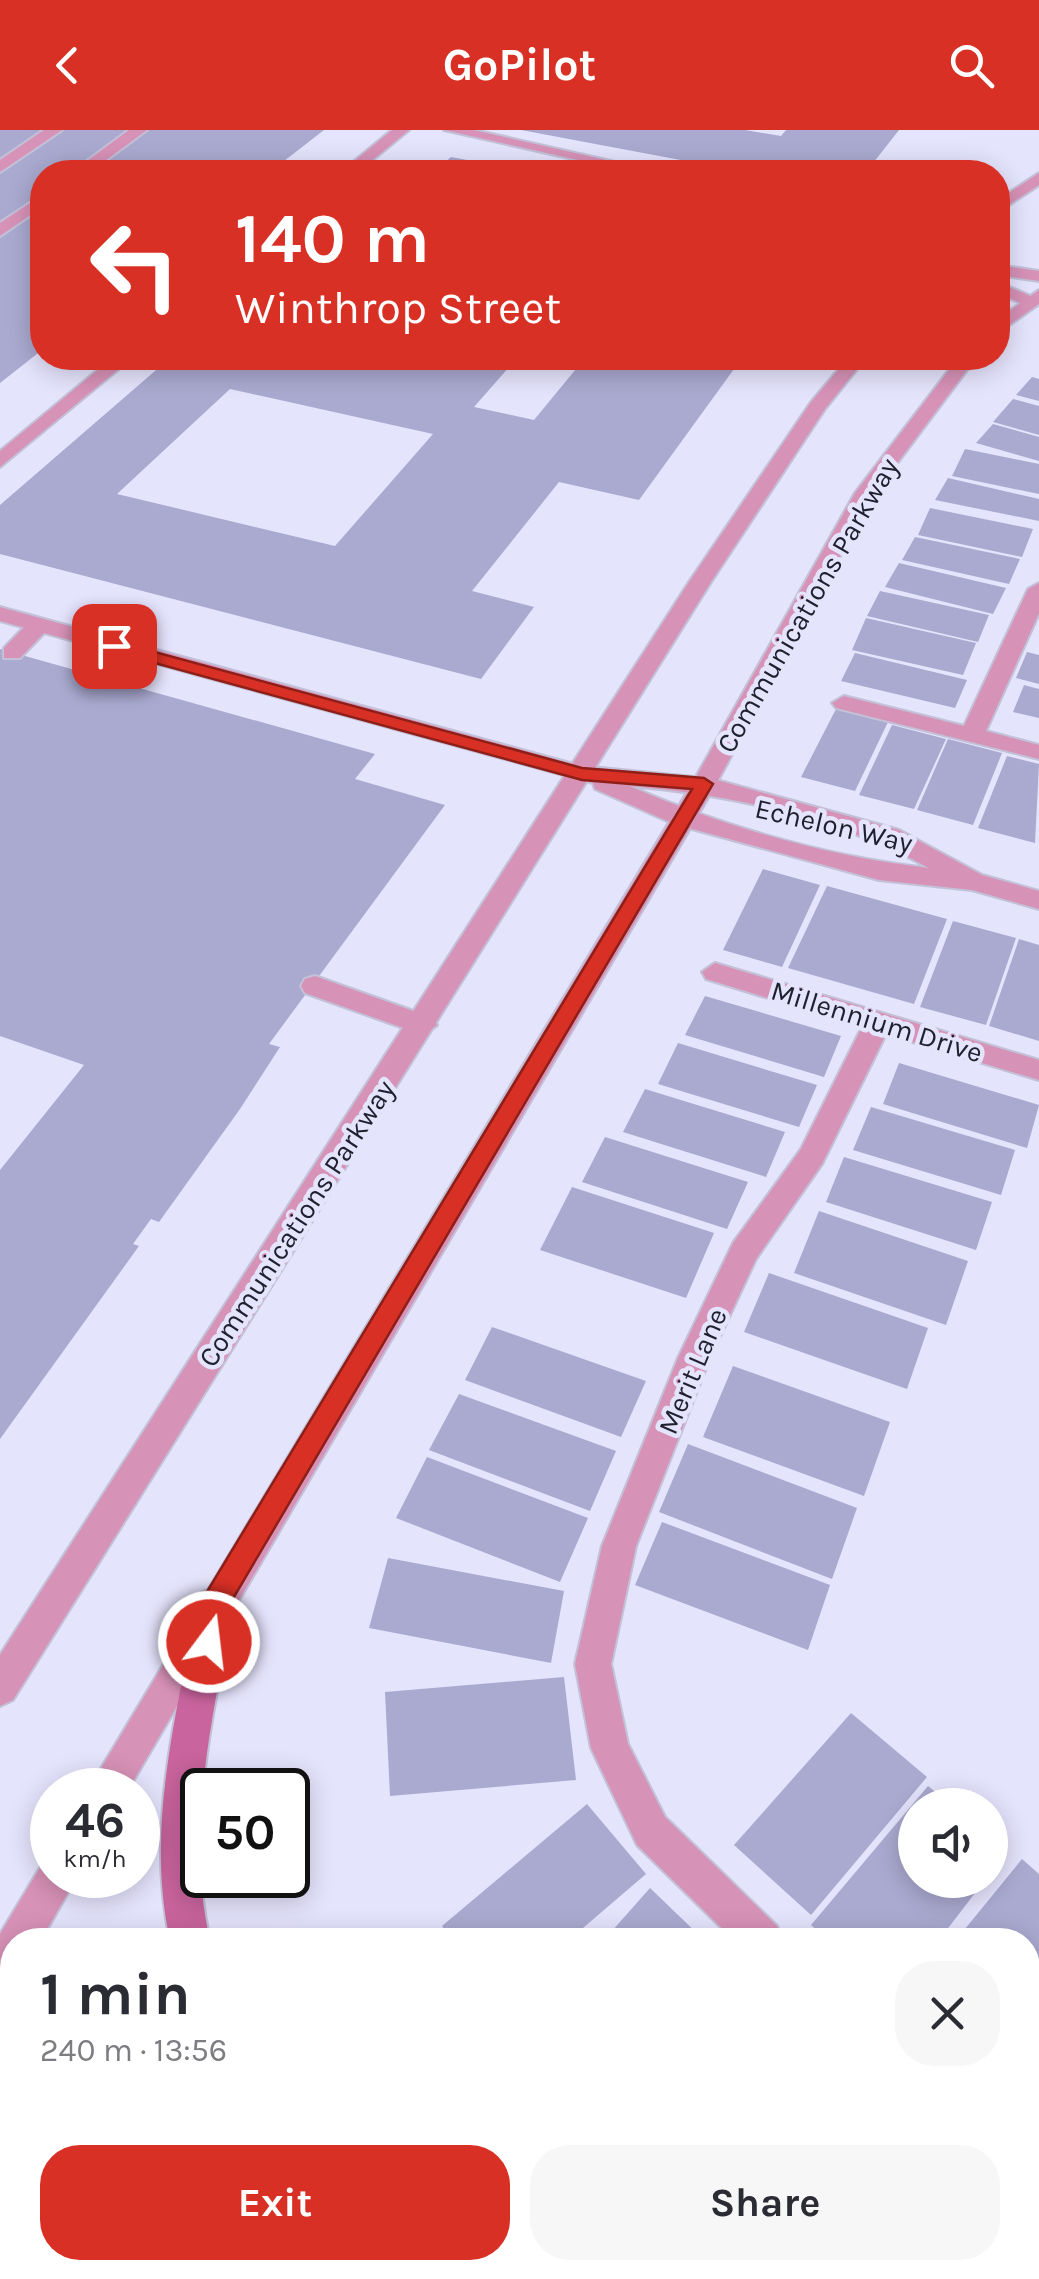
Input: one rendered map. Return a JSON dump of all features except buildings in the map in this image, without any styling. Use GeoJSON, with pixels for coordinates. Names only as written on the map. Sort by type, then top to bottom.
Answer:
{"type":"FeatureCollection","features":[{"type":"Feature","properties":{"kind":"main road"},"geometry":{"type":"LineString","coordinates":[[186,1928],[180,1911],[184,1790],[215,1604]]}},
{"type":"Feature","properties":{"kind":"street"},"geometry":{"type":"LineString","coordinates":[[0,167],[54,130]]}},
{"type":"Feature","properties":{"kind":"street"},"geometry":{"type":"LineString","coordinates":[[97,160],[139,130]]}},
{"type":"Feature","properties":{"kind":"street"},"geometry":{"type":"LineString","coordinates":[[364,160],[402,130]]}},
{"type":"Feature","properties":{"kind":"street"},"geometry":{"type":"LineString","coordinates":[[452,130],[594,160]]}},
{"type":"Feature","properties":{"kind":"street"},"geometry":{"type":"LineString","coordinates":[[1010,199],[1039,178]]}},
{"type":"Feature","properties":{"kind":"street"},"geometry":{"type":"LineString","coordinates":[[0,231],[30,209]]}},
{"type":"Feature","properties":{"kind":"street"},"geometry":{"type":"LineString","coordinates":[[1010,272],[1039,276]]}},
{"type":"Feature","properties":{"kind":"street"},"geometry":{"type":"LineString","coordinates":[[1010,291],[1036,301]]}},
{"type":"Feature","properties":{"kind":"street"},"geometry":{"type":"LineString","coordinates":[[1010,319],[1036,301]]}},
{"type":"Feature","properties":{"kind":"street"},"geometry":{"type":"LineString","coordinates":[[0,462],[109,370]]}},
{"type":"Feature","properties":{"kind":"street","name":"Communications Parkway"},"geometry":{"type":"LineString","coordinates":[[0,1688],[700,582],[818,406],[847,370]]}},
{"type":"Feature","properties":{"kind":"street","name":"Communications Parkway"},"geometry":{"type":"LineString","coordinates":[[120,1768],[704,784],[866,493],[958,370]]}},
{"type":"Feature","properties":{"kind":"street"},"geometry":{"type":"LineString","coordinates":[[972,735],[1039,589]]}},
{"type":"Feature","properties":{"kind":"street"},"geometry":{"type":"LineString","coordinates":[[0,614],[582,774]]}},
{"type":"Feature","properties":{"kind":"street"},"geometry":{"type":"LineString","coordinates":[[12,653],[39,626]]}},
{"type":"Feature","properties":{"kind":"street"},"geometry":{"type":"LineString","coordinates":[[844,704],[1039,752]]}},
{"type":"Feature","properties":{"kind":"street","name":"Echelon Way"},"geometry":{"type":"LineString","coordinates":[[582,774],[704,784],[890,836],[973,881]]}},
{"type":"Feature","properties":{"kind":"street","name":"Echelon Way"},"geometry":{"type":"LineString","coordinates":[[582,774],[684,818],[879,871],[973,881],[1039,900]]}},
{"type":"Feature","properties":{"kind":"street","name":"Millennium Drive"},"geometry":{"type":"LineString","coordinates":[[716,972],[1039,1070]]}},
{"type":"Feature","properties":{"kind":"street"},"geometry":{"type":"LineString","coordinates":[[315,986],[423,1025]]}},
{"type":"Feature","properties":{"kind":"street","name":"Merit Lane"},"geometry":{"type":"LineString","coordinates":[[752,1928],[652,1831],[610,1748],[593,1664],[619,1546],[694,1358],[744,1252],[812,1156],[878,1023]]}},
{"type":"Feature","properties":{"kind":"street"},"geometry":{"type":"LineString","coordinates":[[25,1928],[44,1898]]}},
{"type":"Feature","properties":{"kind":"route"},"geometry":{"type":"LineString","coordinates":[[114,646],[582,774],[704,784],[215,1604],[209,1642]]}}]}
